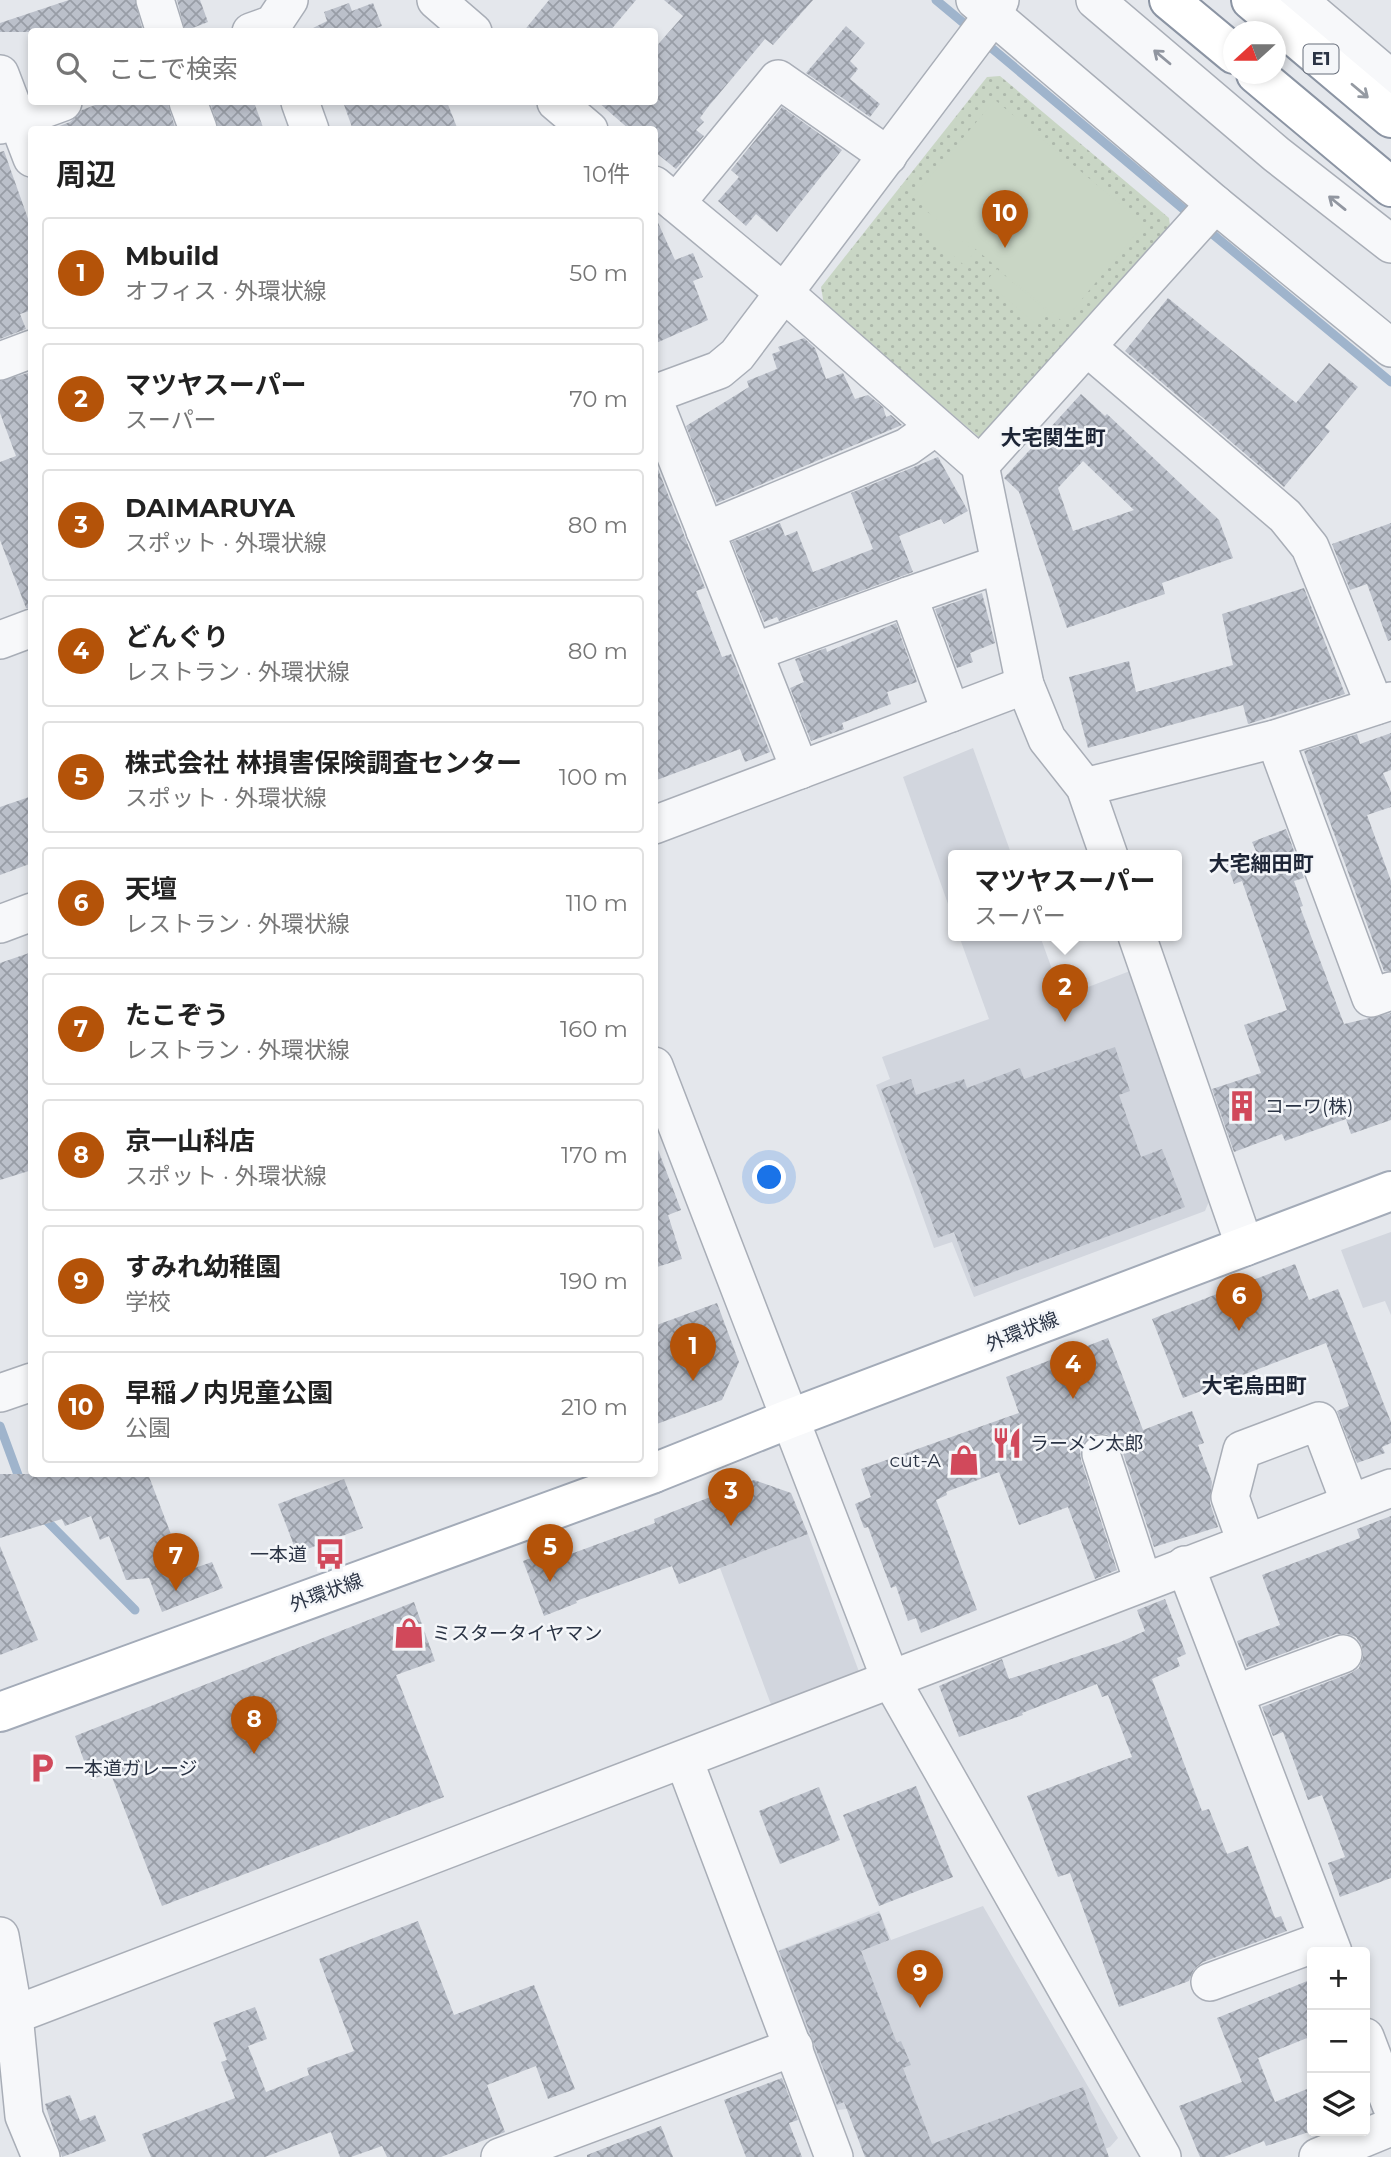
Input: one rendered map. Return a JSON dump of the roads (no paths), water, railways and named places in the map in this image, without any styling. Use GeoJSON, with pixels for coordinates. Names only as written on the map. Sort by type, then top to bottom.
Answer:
{"type":"FeatureCollection","features":[{"type":"Feature","properties":{"kind":"main road"},"geometry":{"type":"LineString","coordinates":[[1169,0],[1223,45]]}},
{"type":"Feature","properties":{"kind":"main road","name":"E1"},"geometry":{"type":"LineString","coordinates":[[1251,0],[1391,118]]}},
{"type":"Feature","properties":{"kind":"main road"},"geometry":{"type":"LineString","coordinates":[[1268,84],[1391,187]]}},
{"type":"Feature","properties":{"kind":"main road","name":"外環状線"},"geometry":{"type":"LineString","coordinates":[[658,1471],[1391,1191]]}},
{"type":"Feature","properties":{"kind":"main road","name":"外環状線"},"geometry":{"type":"LineString","coordinates":[[0,1712],[642,1477]]}},
{"type":"Feature","properties":{"kind":"street"},"geometry":{"type":"LineString","coordinates":[[155,0],[164,28]]}},
{"type":"Feature","properties":{"kind":"street"},"geometry":{"type":"LineString","coordinates":[[1095,0],[1276,154],[1391,244]]}},
{"type":"Feature","properties":{"kind":"street"},"geometry":{"type":"LineString","coordinates":[[1298,0],[1391,79]]}},
{"type":"Feature","properties":{"kind":"street"},"geometry":{"type":"LineString","coordinates":[[440,1],[469,28]]}},
{"type":"Feature","properties":{"kind":"street"},"geometry":{"type":"LineString","coordinates":[[658,393],[719,370],[737,355],[782,291],[888,156],[990,5],[1214,204],[1391,348]]}},
{"type":"Feature","properties":{"kind":"street"},"geometry":{"type":"LineString","coordinates":[[0,74],[8,122],[28,152]]}},
{"type":"Feature","properties":{"kind":"street"},"geometry":{"type":"LineString","coordinates":[[888,156],[778,79],[661,193],[782,291],[980,465],[1025,684],[1047,739],[1085,787],[1107,850]]}},
{"type":"Feature","properties":{"kind":"street"},"geometry":{"type":"LineString","coordinates":[[8,122],[55,105]]}},
{"type":"Feature","properties":{"kind":"street"},"geometry":{"type":"LineString","coordinates":[[189,105],[197,126]]}},
{"type":"Feature","properties":{"kind":"street"},"geometry":{"type":"LineString","coordinates":[[301,105],[309,126]]}},
{"type":"Feature","properties":{"kind":"street"},"geometry":{"type":"LineString","coordinates":[[560,105],[584,126]]}},
{"type":"Feature","properties":{"kind":"street"},"geometry":{"type":"LineString","coordinates":[[980,465],[1214,204]]}},
{"type":"Feature","properties":{"kind":"street"},"geometry":{"type":"LineString","coordinates":[[1085,787],[1275,739],[1383,704],[1310,547],[1285,516],[1087,346]]}},
{"type":"Feature","properties":{"kind":"street"},"geometry":{"type":"LineString","coordinates":[[0,361],[28,350]]}},
{"type":"Feature","properties":{"kind":"street"},"geometry":{"type":"LineString","coordinates":[[658,411],[800,770]]}},
{"type":"Feature","properties":{"kind":"street"},"geometry":{"type":"LineString","coordinates":[[705,531],[907,447],[935,427]]}},
{"type":"Feature","properties":{"kind":"street"},"geometry":{"type":"LineString","coordinates":[[754,652],[1000,564]]}},
{"type":"Feature","properties":{"kind":"street"},"geometry":{"type":"LineString","coordinates":[[908,596],[951,713]]}},
{"type":"Feature","properties":{"kind":"street"},"geometry":{"type":"LineString","coordinates":[[0,640],[28,630]]}},
{"type":"Feature","properties":{"kind":"street"},"geometry":{"type":"LineString","coordinates":[[658,823],[1025,684]]}},
{"type":"Feature","properties":{"kind":"street"},"geometry":{"type":"LineString","coordinates":[[1275,739],[1371,998],[1391,991]]}},
{"type":"Feature","properties":{"kind":"street"},"geometry":{"type":"LineString","coordinates":[[0,924],[28,914]]}},
{"type":"Feature","properties":{"kind":"street"},"geometry":{"type":"LineString","coordinates":[[1139,941],[1245,1247]]}},
{"type":"Feature","properties":{"kind":"street"},"geometry":{"type":"LineString","coordinates":[[658,1088],[669,1150],[789,1419],[890,1678],[1162,2157]]}},
{"type":"Feature","properties":{"kind":"street"},"geometry":{"type":"LineString","coordinates":[[0,1393],[28,1383]]}},
{"type":"Feature","properties":{"kind":"street"},"geometry":{"type":"LineString","coordinates":[[1246,1542],[1230,1497],[1242,1450],[1319,1421],[1350,1503]]}},
{"type":"Feature","properties":{"kind":"street"},"geometry":{"type":"LineString","coordinates":[[1101,1454],[1143,1582]]}},
{"type":"Feature","properties":{"kind":"street"},"geometry":{"type":"LineString","coordinates":[[14,2015],[1391,1488]]}},
{"type":"Feature","properties":{"kind":"street"},"geometry":{"type":"LineString","coordinates":[[1185,1566],[1330,1945],[1210,1982]]}},
{"type":"Feature","properties":{"kind":"street"},"geometry":{"type":"LineString","coordinates":[[1235,1694],[1343,1654]]}},
{"type":"Feature","properties":{"kind":"street"},"geometry":{"type":"LineString","coordinates":[[684,1760],[834,2157]]}},
{"type":"Feature","properties":{"kind":"street"},"geometry":{"type":"LineString","coordinates":[[0,1936],[14,2015],[24,2116],[41,2157]]}},
{"type":"Feature","properties":{"kind":"street"},"geometry":{"type":"LineString","coordinates":[[500,2157],[793,2047]]}},
{"type":"Feature","properties":{"kind":"street"},"geometry":{"type":"LineString","coordinates":[[1370,2050],[1391,2105]]}},
{"type":"Feature","properties":{"kind":"street"},"geometry":{"type":"LineString","coordinates":[[1318,2157],[1391,2127]]}},
{"type":"Feature","properties":{"kind":"waterway"},"geometry":{"type":"LineString","coordinates":[[936,0],[972,30]]}},
{"type":"Feature","properties":{"kind":"waterway"},"geometry":{"type":"LineString","coordinates":[[982,40],[1194,218]]}},
{"type":"Feature","properties":{"kind":"waterway"},"geometry":{"type":"LineString","coordinates":[[1204,227],[1391,382]]}},
{"type":"Feature","properties":{"kind":"waterway"},"geometry":{"type":"LineString","coordinates":[[0,1426],[21,1483]]}},
{"type":"Feature","properties":{"kind":"waterway"},"geometry":{"type":"LineString","coordinates":[[41,1515],[135,1610]]}},
{"type":"Feature","properties":{"kind":"place","name":"早稲ノ内児童公園"},"geometry":{"type":"Point","coordinates":[1005,248]}},
{"type":"Feature","properties":{"kind":"place","name":"マツヤスーパー"},"geometry":{"type":"Point","coordinates":[1065,1022]}},
{"type":"Feature","properties":{"kind":"place","name":"コーワ(株)"},"geometry":{"type":"Point","coordinates":[1242,1106]}},
{"type":"Feature","properties":{"kind":"place","name":"天壇"},"geometry":{"type":"Point","coordinates":[1239,1331]}},
{"type":"Feature","properties":{"kind":"place","name":"Mbuild"},"geometry":{"type":"Point","coordinates":[693,1381]}},
{"type":"Feature","properties":{"kind":"place","name":"どんぐり"},"geometry":{"type":"Point","coordinates":[1073,1399]}},
{"type":"Feature","properties":{"kind":"place","name":"ラーメン太郎"},"geometry":{"type":"Point","coordinates":[1007,1443]}},
{"type":"Feature","properties":{"kind":"place","name":"cut-A"},"geometry":{"type":"Point","coordinates":[964,1460]}},
{"type":"Feature","properties":{"kind":"place","name":"DAIMARUYA"},"geometry":{"type":"Point","coordinates":[731,1526]}},
{"type":"Feature","properties":{"kind":"place","name":"一本道"},"geometry":{"type":"Point","coordinates":[330,1554]}},
{"type":"Feature","properties":{"kind":"place","name":"株式会社 林損害保険調査センター"},"geometry":{"type":"Point","coordinates":[550,1582]}},
{"type":"Feature","properties":{"kind":"place","name":"たこぞう"},"geometry":{"type":"Point","coordinates":[176,1591]}},
{"type":"Feature","properties":{"kind":"place","name":"ミスタータイヤマン"},"geometry":{"type":"Point","coordinates":[409,1633]}},
{"type":"Feature","properties":{"kind":"place","name":"京一山科店"},"geometry":{"type":"Point","coordinates":[254,1754]}},
{"type":"Feature","properties":{"kind":"place","name":"一本道ガレージ"},"geometry":{"type":"Point","coordinates":[42,1768]}},
{"type":"Feature","properties":{"kind":"place","name":"すみれ幼稚園"},"geometry":{"type":"Point","coordinates":[920,2008]}},
{"type":"Feature","properties":{"kind":"district","name":"大宅関生町"},"geometry":{"type":"Point","coordinates":[1053,438]}},
{"type":"Feature","properties":{"kind":"district","name":"大宅細田町"},"geometry":{"type":"Point","coordinates":[1261,864]}},
{"type":"Feature","properties":{"kind":"district","name":"大宅烏田町"},"geometry":{"type":"Point","coordinates":[1254,1386]}}]}
